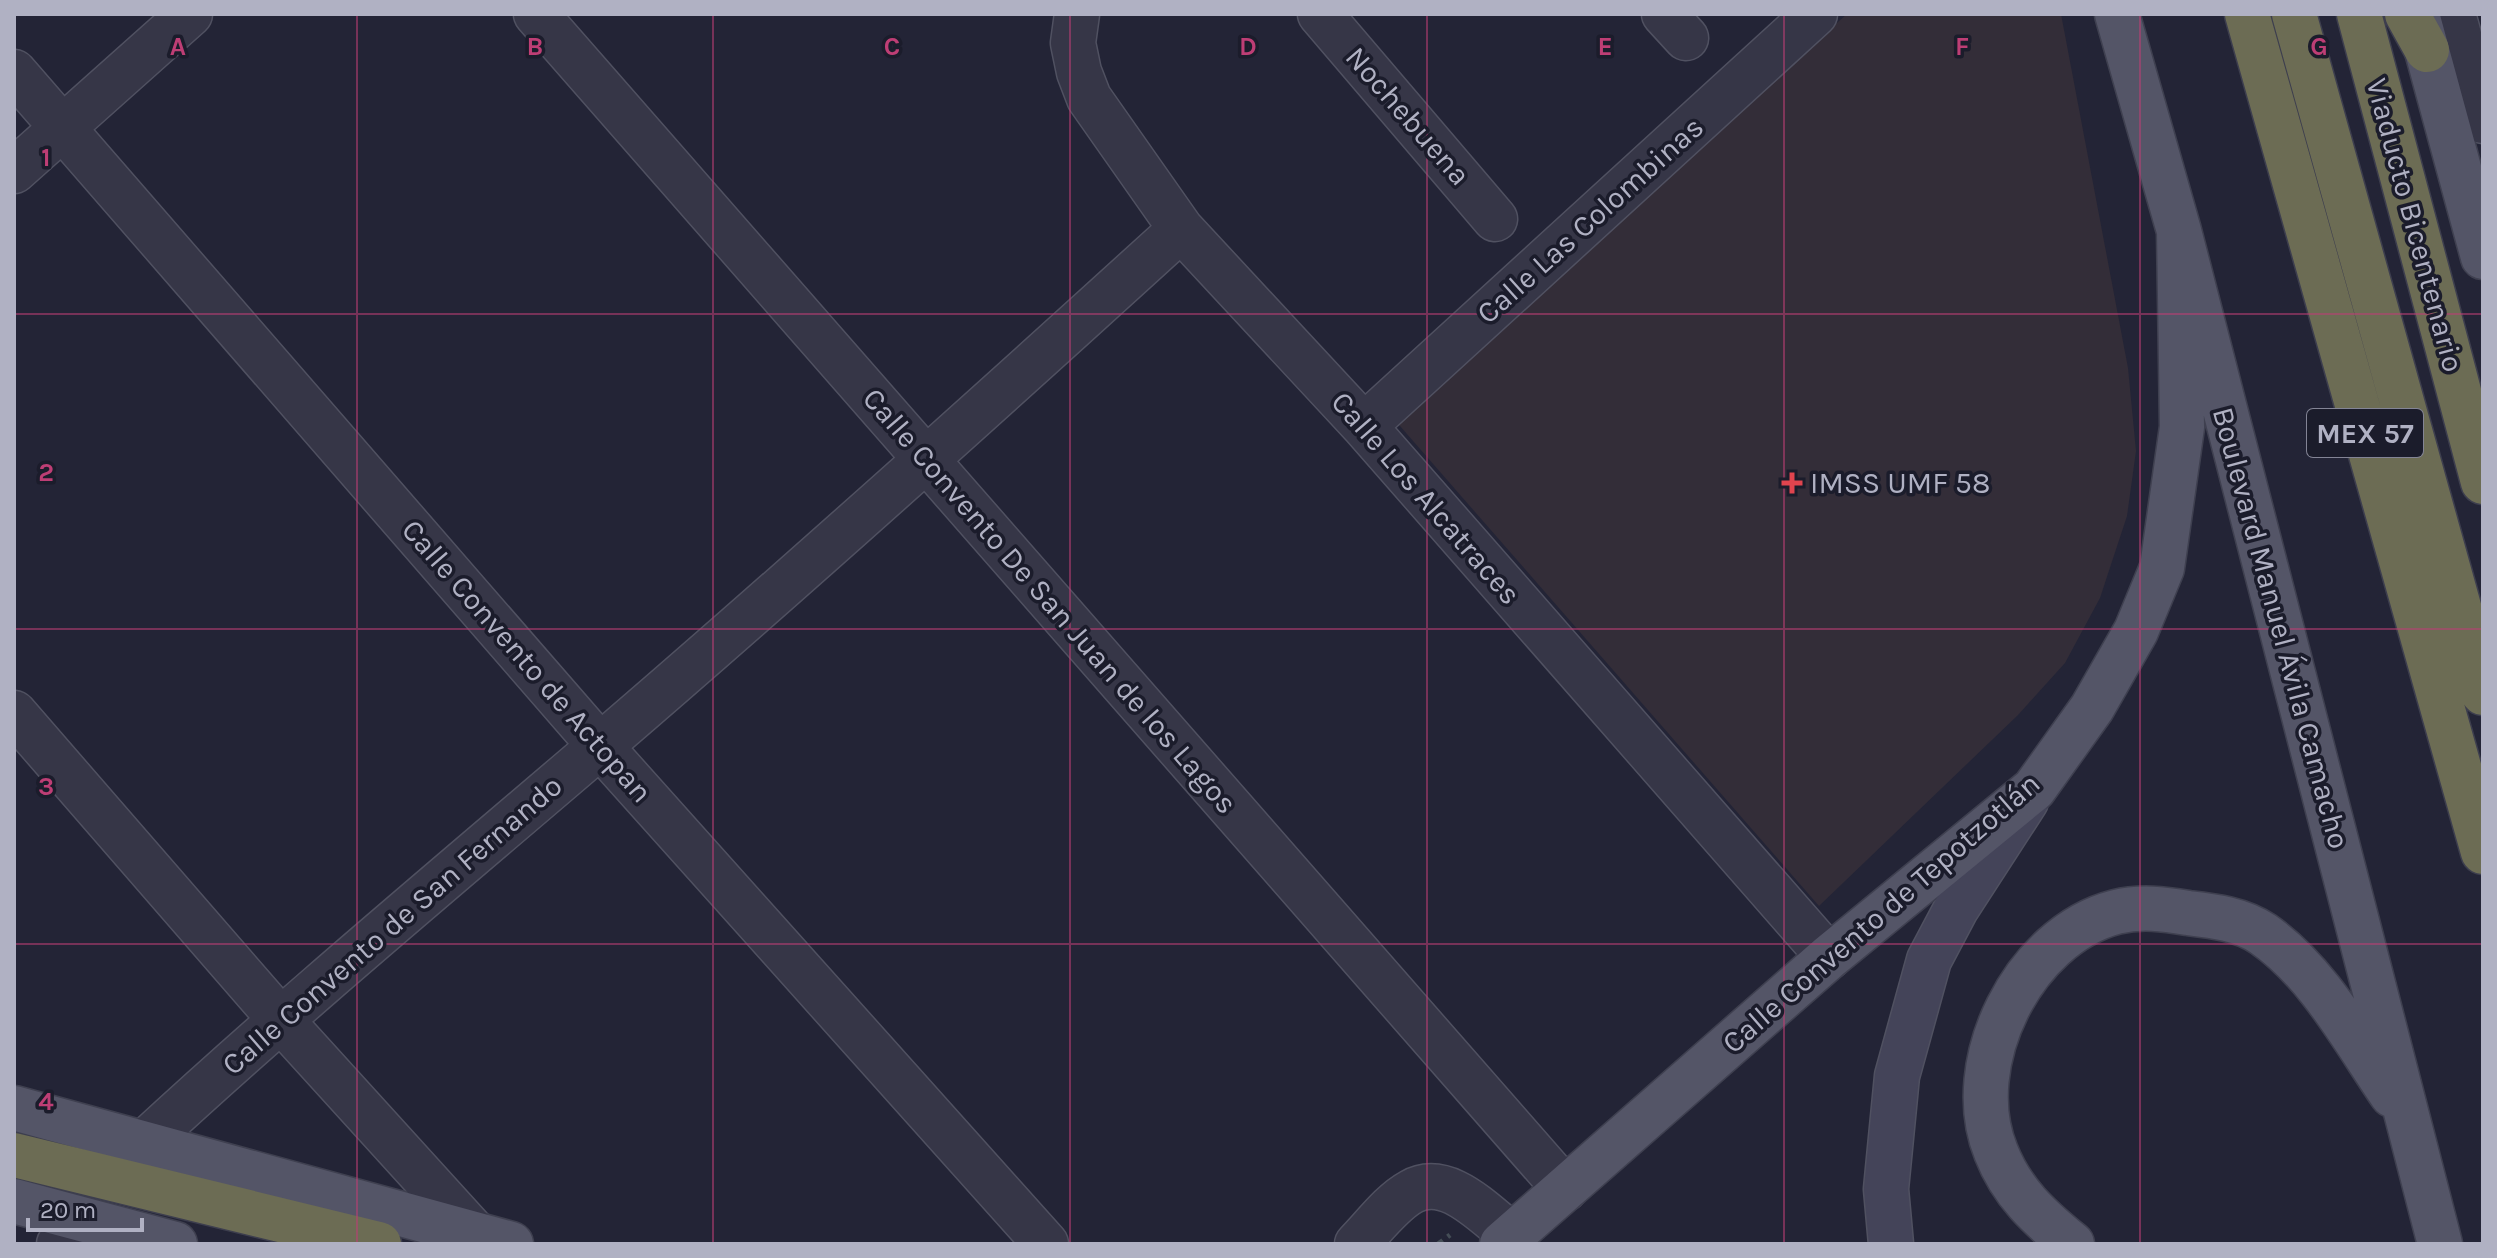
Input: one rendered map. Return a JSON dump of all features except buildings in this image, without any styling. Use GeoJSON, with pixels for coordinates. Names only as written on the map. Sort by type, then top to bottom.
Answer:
{"type":"FeatureCollection","features":[{"type":"Feature","properties":{"kind":"highway","name":"MEX 57"},"geometry":{"type":"LineString","coordinates":[[2247,14],[2483,852]]}},
{"type":"Feature","properties":{"kind":"highway","name":"MEX 57"},"geometry":{"type":"LineString","coordinates":[[2294,14],[2483,693]]}},
{"type":"Feature","properties":{"kind":"highway","name":"Viaducto Bicentenario"},"geometry":{"type":"LineString","coordinates":[[2359,14],[2483,482]]}},
{"type":"Feature","properties":{"kind":"highway"},"geometry":{"type":"LineString","coordinates":[[14,1155],[379,1244]]}},
{"type":"Feature","properties":{"kind":"main road","name":"Boulevard Manuel Ávila Camacho"},"geometry":{"type":"LineString","coordinates":[[2117,14],[2179,231],[2440,1244]]}},
{"type":"Feature","properties":{"kind":"main road"},"geometry":{"type":"LineString","coordinates":[[2417,26],[2482,247]]}},
{"type":"Feature","properties":{"kind":"main road","name":"Calle Convento de Tepotzotlán"},"geometry":{"type":"LineString","coordinates":[[1507,1240],[1829,957],[2034,789],[2115,669],[2136,631],[2162,568],[2182,427],[2179,231]]}},
{"type":"Feature","properties":{"kind":"main road"},"geometry":{"type":"LineString","coordinates":[[1891,1244],[1886,1189],[1897,1076],[1929,960],[1956,909],[2034,789]]}},
{"type":"Feature","properties":{"kind":"main road"},"geometry":{"type":"LineString","coordinates":[[2072,1244],[2029,1209],[1995,1152],[1985,1109],[1986,1069],[1995,1034],[2013,996],[2040,961],[2080,928],[2115,913],[2154,907],[2228,918],[2263,934],[2316,984],[2409,1121]]}},
{"type":"Feature","properties":{"kind":"main road"},"geometry":{"type":"LineString","coordinates":[[14,1108],[495,1241]]}},
{"type":"Feature","properties":{"kind":"main road"},"geometry":{"type":"LineString","coordinates":[[14,1201],[71,1233],[175,1244]]}},
{"type":"Feature","properties":{"kind":"street"},"geometry":{"type":"LineString","coordinates":[[14,171],[190,14]]}},
{"type":"Feature","properties":{"kind":"street","name":"Calle Convento De San Juan de los Lagos"},"geometry":{"type":"LineString","coordinates":[[536,14],[1565,1189]]}},
{"type":"Feature","properties":{"kind":"street","name":"Calle Los Alcatraces"},"geometry":{"type":"LineString","coordinates":[[1077,14],[1073,43],[1089,98],[1181,229],[1364,426],[1829,957]]}},
{"type":"Feature","properties":{"kind":"street","name":"Nochebuena"},"geometry":{"type":"LineString","coordinates":[[1320,14],[1495,219]]}},
{"type":"Feature","properties":{"kind":"street","name":"Calle Las Colombinas"},"geometry":{"type":"LineString","coordinates":[[1364,426],[1815,14]]}},
{"type":"Feature","properties":{"kind":"street"},"geometry":{"type":"LineString","coordinates":[[2453,14],[2483,121]]}},
{"type":"Feature","properties":{"kind":"street","name":"Calle Convento de Actopan"},"geometry":{"type":"LineString","coordinates":[[14,72],[600,746],[1046,1244]]}},
{"type":"Feature","properties":{"kind":"street","name":"Calle Convento de San Fernando"},"geometry":{"type":"LineString","coordinates":[[143,1144],[279,1018],[600,746],[927,461],[1181,229]]}},
{"type":"Feature","properties":{"kind":"street"},"geometry":{"type":"LineString","coordinates":[[14,713],[279,1018],[495,1241]]}},
{"type":"Feature","properties":{"kind":"street"},"geometry":{"type":"LineString","coordinates":[[1357,1244],[1410,1192],[1436,1184],[1457,1194],[1507,1240]]}},
{"type":"Feature","properties":{"kind":"shaded area","name":"IMSS UMF 58"},"geometry":{"type":"Polygon","coordinates":[[[1847,14],[2061,14],[2128,368],[2136,451],[2127,516],[2100,598],[2065,663],[2018,715],[1819,906],[1393,418],[1847,14]]]}},
{"type":"Feature","properties":{"kind":"place","name":"IMSS UMF 58"},"geometry":{"type":"Point","coordinates":[1792,483]}}]}
